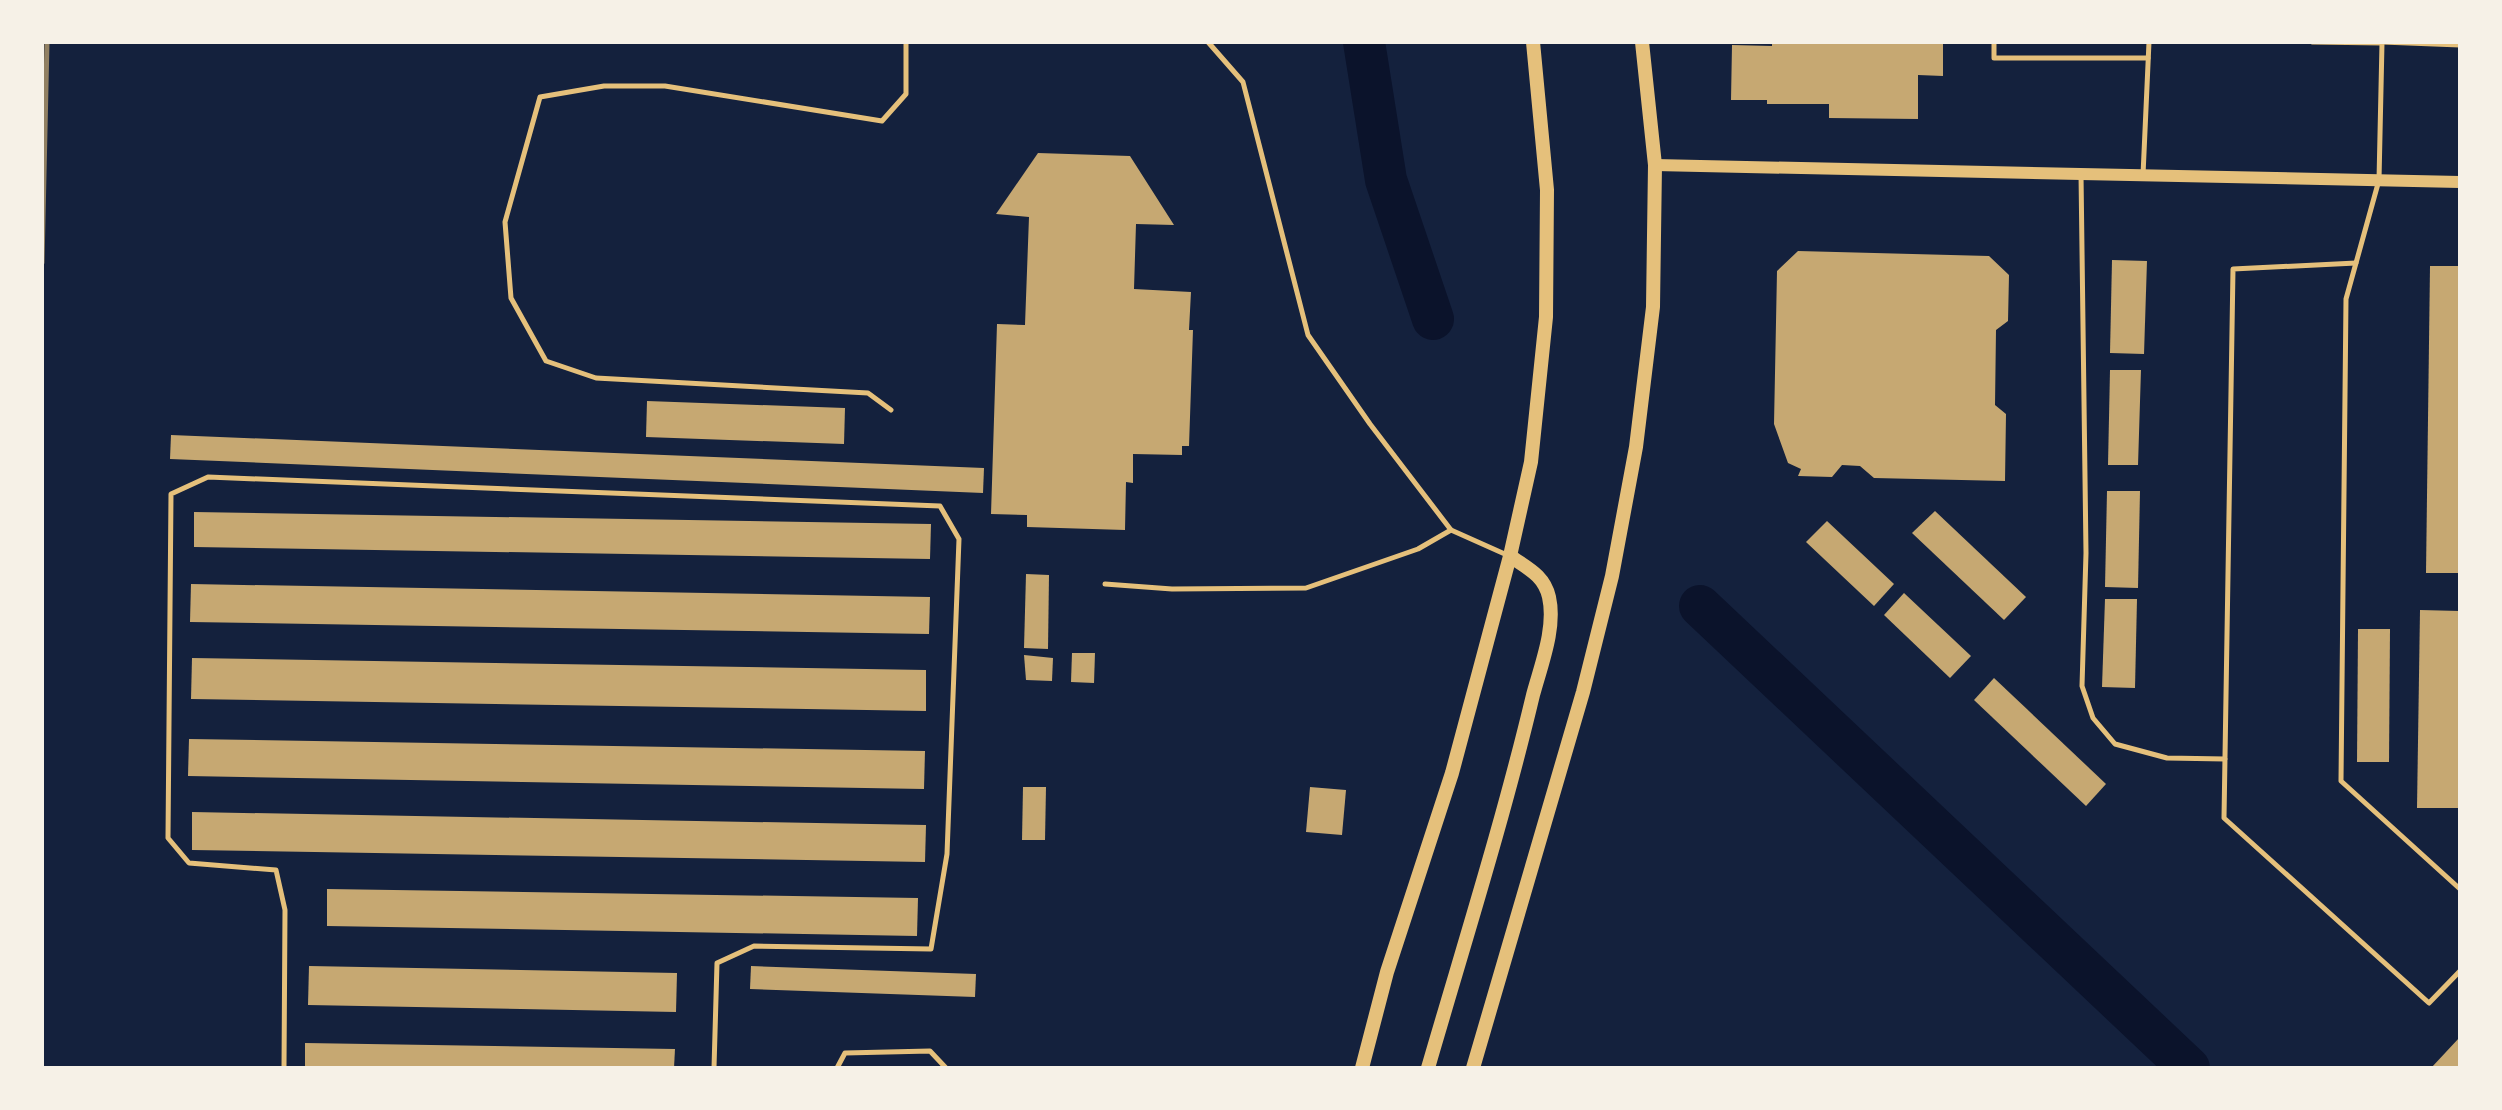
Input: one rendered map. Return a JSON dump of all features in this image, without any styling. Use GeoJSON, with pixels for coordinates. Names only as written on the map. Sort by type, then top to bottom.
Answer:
{"type":"FeatureCollection","features":[{"type":"Feature","properties":{"kind":"main road"},"geometry":{"type":"LineString","coordinates":[[1362,1068],[1387,972],[1452,773],[1510,556],[1531,462],[1546,317],[1547,190],[1533,42]]}},
{"type":"Feature","properties":{"kind":"main road"},"geometry":{"type":"LineString","coordinates":[[1473,1068],[1583,692],[1612,576],[1636,447],[1654,307],[1655,165],[1642,42]]}},
{"type":"Feature","properties":{"kind":"main road"},"geometry":{"type":"LineString","coordinates":[[1428,1068],[1521,748],[1550,624],[1549,595],[1541,577],[1510,556]]}},
{"type":"Feature","properties":{"kind":"street"},"geometry":{"type":"LineString","coordinates":[[1655,165],[2460,182]]}},
{"type":"Feature","properties":{"kind":"lane"},"geometry":{"type":"LineString","coordinates":[[891,410],[868,393],[596,378],[546,361],[511,298],[505,222],[540,97],[604,86],[665,86],[882,121],[906,94],[906,42]]}},
{"type":"Feature","properties":{"kind":"lane"},"geometry":{"type":"LineString","coordinates":[[1208,42],[1243,82],[1308,335],[1370,424],[1451,530],[1510,556]]}},
{"type":"Feature","properties":{"kind":"lane"},"geometry":{"type":"LineString","coordinates":[[1994,42],[1994,58],[2148,58]]}},
{"type":"Feature","properties":{"kind":"lane"},"geometry":{"type":"LineString","coordinates":[[2143,175],[2149,42]]}},
{"type":"Feature","properties":{"kind":"lane"},"geometry":{"type":"LineString","coordinates":[[2312,42],[2460,45]]}},
{"type":"Feature","properties":{"kind":"lane"},"geometry":{"type":"LineString","coordinates":[[2382,42],[2379,180],[2346,299],[2341,780],[2460,889]]}},
{"type":"Feature","properties":{"kind":"lane"},"geometry":{"type":"LineString","coordinates":[[2081,174],[2086,528],[2082,686],[2093,718],[2116,744],[2167,758],[2225,759]]}},
{"type":"Feature","properties":{"kind":"lane"},"geometry":{"type":"LineString","coordinates":[[2356,263],[2233,269],[2224,818],[2429,1003],[2460,971]]}},
{"type":"Feature","properties":{"kind":"lane"},"geometry":{"type":"LineString","coordinates":[[284,1068],[285,910],[276,870],[189,863],[169,838],[171,494],[208,477],[940,506],[959,539],[947,854],[932,948],[754,946],[718,963],[714,1068]]}},
{"type":"Feature","properties":{"kind":"lane"},"geometry":{"type":"LineString","coordinates":[[1105,584],[1172,589],[1306,588],[1418,549],[1451,530]]}},
{"type":"Feature","properties":{"kind":"lane"},"geometry":{"type":"LineString","coordinates":[[837,1068],[845,1053],[930,1051],[946,1068]]}},
{"type":"Feature","properties":{"kind":"building"},"geometry":{"type":"Polygon","coordinates":[[[1772,42],[1943,42],[1943,76],[1918,75],[1918,119],[1829,118],[1829,104],[1767,104],[1767,100],[1731,100],[1732,45],[1772,46],[1772,42]]]}},
{"type":"Feature","properties":{"kind":"building"},"geometry":{"type":"Polygon","coordinates":[[[1038,153],[1130,156],[1174,225],[1136,224],[1134,289],[1191,292],[1189,330],[1193,330],[1189,446],[1182,446],[1182,455],[1133,454],[1133,483],[1126,482],[1125,530],[1027,527],[1027,515],[991,514],[997,324],[1025,325],[1029,217],[996,214],[1038,153]]]}},
{"type":"Feature","properties":{"kind":"building"},"geometry":{"type":"Polygon","coordinates":[[[1798,251],[1989,256],[2009,275],[2008,321],[1996,330],[1995,405],[2006,414],[2005,481],[1874,478],[1860,466],[1842,465],[1832,477],[1798,476],[1801,469],[1788,463],[1774,424],[1777,271],[1798,251]]]}},
{"type":"Feature","properties":{"kind":"building"},"geometry":{"type":"Polygon","coordinates":[[[2112,260],[2147,261],[2144,354],[2110,353],[2112,260]]]}},
{"type":"Feature","properties":{"kind":"building"},"geometry":{"type":"Polygon","coordinates":[[[2430,266],[2460,266],[2460,573],[2426,573],[2430,266]]]}},
{"type":"Feature","properties":{"kind":"building"},"geometry":{"type":"Polygon","coordinates":[[[2110,370],[2141,370],[2138,465],[2108,465],[2110,370]]]}},
{"type":"Feature","properties":{"kind":"building"},"geometry":{"type":"Polygon","coordinates":[[[647,401],[845,408],[844,444],[646,437],[647,401]]]}},
{"type":"Feature","properties":{"kind":"building"},"geometry":{"type":"Polygon","coordinates":[[[171,435],[984,468],[983,493],[170,459],[171,435]]]}},
{"type":"Feature","properties":{"kind":"building"},"geometry":{"type":"Polygon","coordinates":[[[2107,491],[2140,491],[2138,588],[2105,587],[2107,491]]]}},
{"type":"Feature","properties":{"kind":"building"},"geometry":{"type":"Polygon","coordinates":[[[1935,511],[2026,597],[2004,620],[1912,533],[1935,511]]]}},
{"type":"Feature","properties":{"kind":"building"},"geometry":{"type":"Polygon","coordinates":[[[194,512],[931,524],[930,559],[194,547],[194,512]]]}},
{"type":"Feature","properties":{"kind":"building"},"geometry":{"type":"Polygon","coordinates":[[[1827,521],[1894,584],[1874,606],[1806,542],[1827,521]]]}},
{"type":"Feature","properties":{"kind":"building"},"geometry":{"type":"Polygon","coordinates":[[[1026,574],[1049,575],[1048,649],[1024,648],[1026,574]]]}},
{"type":"Feature","properties":{"kind":"building"},"geometry":{"type":"Polygon","coordinates":[[[191,584],[930,597],[929,634],[190,622],[191,584]]]}},
{"type":"Feature","properties":{"kind":"building"},"geometry":{"type":"Polygon","coordinates":[[[1904,593],[1971,656],[1950,678],[1884,615],[1904,593]]]}},
{"type":"Feature","properties":{"kind":"building"},"geometry":{"type":"Polygon","coordinates":[[[2105,599],[2137,599],[2135,688],[2102,687],[2105,599]]]}},
{"type":"Feature","properties":{"kind":"building"},"geometry":{"type":"Polygon","coordinates":[[[2420,610],[2460,611],[2460,808],[2417,808],[2420,610]]]}},
{"type":"Feature","properties":{"kind":"building"},"geometry":{"type":"Polygon","coordinates":[[[2358,629],[2390,629],[2389,762],[2357,762],[2358,629]]]}},
{"type":"Feature","properties":{"kind":"building"},"geometry":{"type":"Polygon","coordinates":[[[1072,653],[1095,653],[1094,683],[1071,682],[1072,653]]]}},
{"type":"Feature","properties":{"kind":"building"},"geometry":{"type":"Polygon","coordinates":[[[1024,655],[1053,658],[1052,681],[1026,680],[1024,655]]]}},
{"type":"Feature","properties":{"kind":"building"},"geometry":{"type":"Polygon","coordinates":[[[192,658],[926,670],[926,711],[191,699],[192,658]]]}},
{"type":"Feature","properties":{"kind":"building"},"geometry":{"type":"Polygon","coordinates":[[[1994,678],[2106,784],[2086,806],[1974,700],[1994,678]]]}},
{"type":"Feature","properties":{"kind":"building"},"geometry":{"type":"Polygon","coordinates":[[[189,739],[925,751],[924,789],[188,776],[189,739]]]}},
{"type":"Feature","properties":{"kind":"building"},"geometry":{"type":"Polygon","coordinates":[[[1023,787],[1046,787],[1045,840],[1022,840],[1023,787]]]}},
{"type":"Feature","properties":{"kind":"building"},"geometry":{"type":"Polygon","coordinates":[[[1310,787],[1346,790],[1342,835],[1306,832],[1310,787]]]}},
{"type":"Feature","properties":{"kind":"building"},"geometry":{"type":"Polygon","coordinates":[[[192,812],[926,825],[925,862],[192,850],[192,812]]]}},
{"type":"Feature","properties":{"kind":"building"},"geometry":{"type":"Polygon","coordinates":[[[327,889],[918,898],[917,936],[327,926],[327,889]]]}},
{"type":"Feature","properties":{"kind":"building"},"geometry":{"type":"Polygon","coordinates":[[[309,966],[677,973],[676,1012],[308,1005],[309,966]]]}},
{"type":"Feature","properties":{"kind":"building"},"geometry":{"type":"Polygon","coordinates":[[[751,966],[976,974],[975,997],[750,989],[751,966]]]}},
{"type":"Feature","properties":{"kind":"building"},"geometry":{"type":"Polygon","coordinates":[[[2460,1037],[2460,1068],[2431,1068],[2460,1037]]]}},
{"type":"Feature","properties":{"kind":"building"},"geometry":{"type":"Polygon","coordinates":[[[305,1043],[675,1049],[674,1068],[305,1068],[305,1043]]]}},
{"type":"Feature","properties":{"kind":"waterway"},"geometry":{"type":"LineString","coordinates":[[1364,42],[1386,180],[1433,319]]}},
{"type":"Feature","properties":{"kind":"waterway"},"geometry":{"type":"LineString","coordinates":[[1700,606],[2189,1068]]}},
{"type":"Feature","properties":{"kind":"railway"},"geometry":{"type":"LineString","coordinates":[[42,263],[47,42]]}}]}
